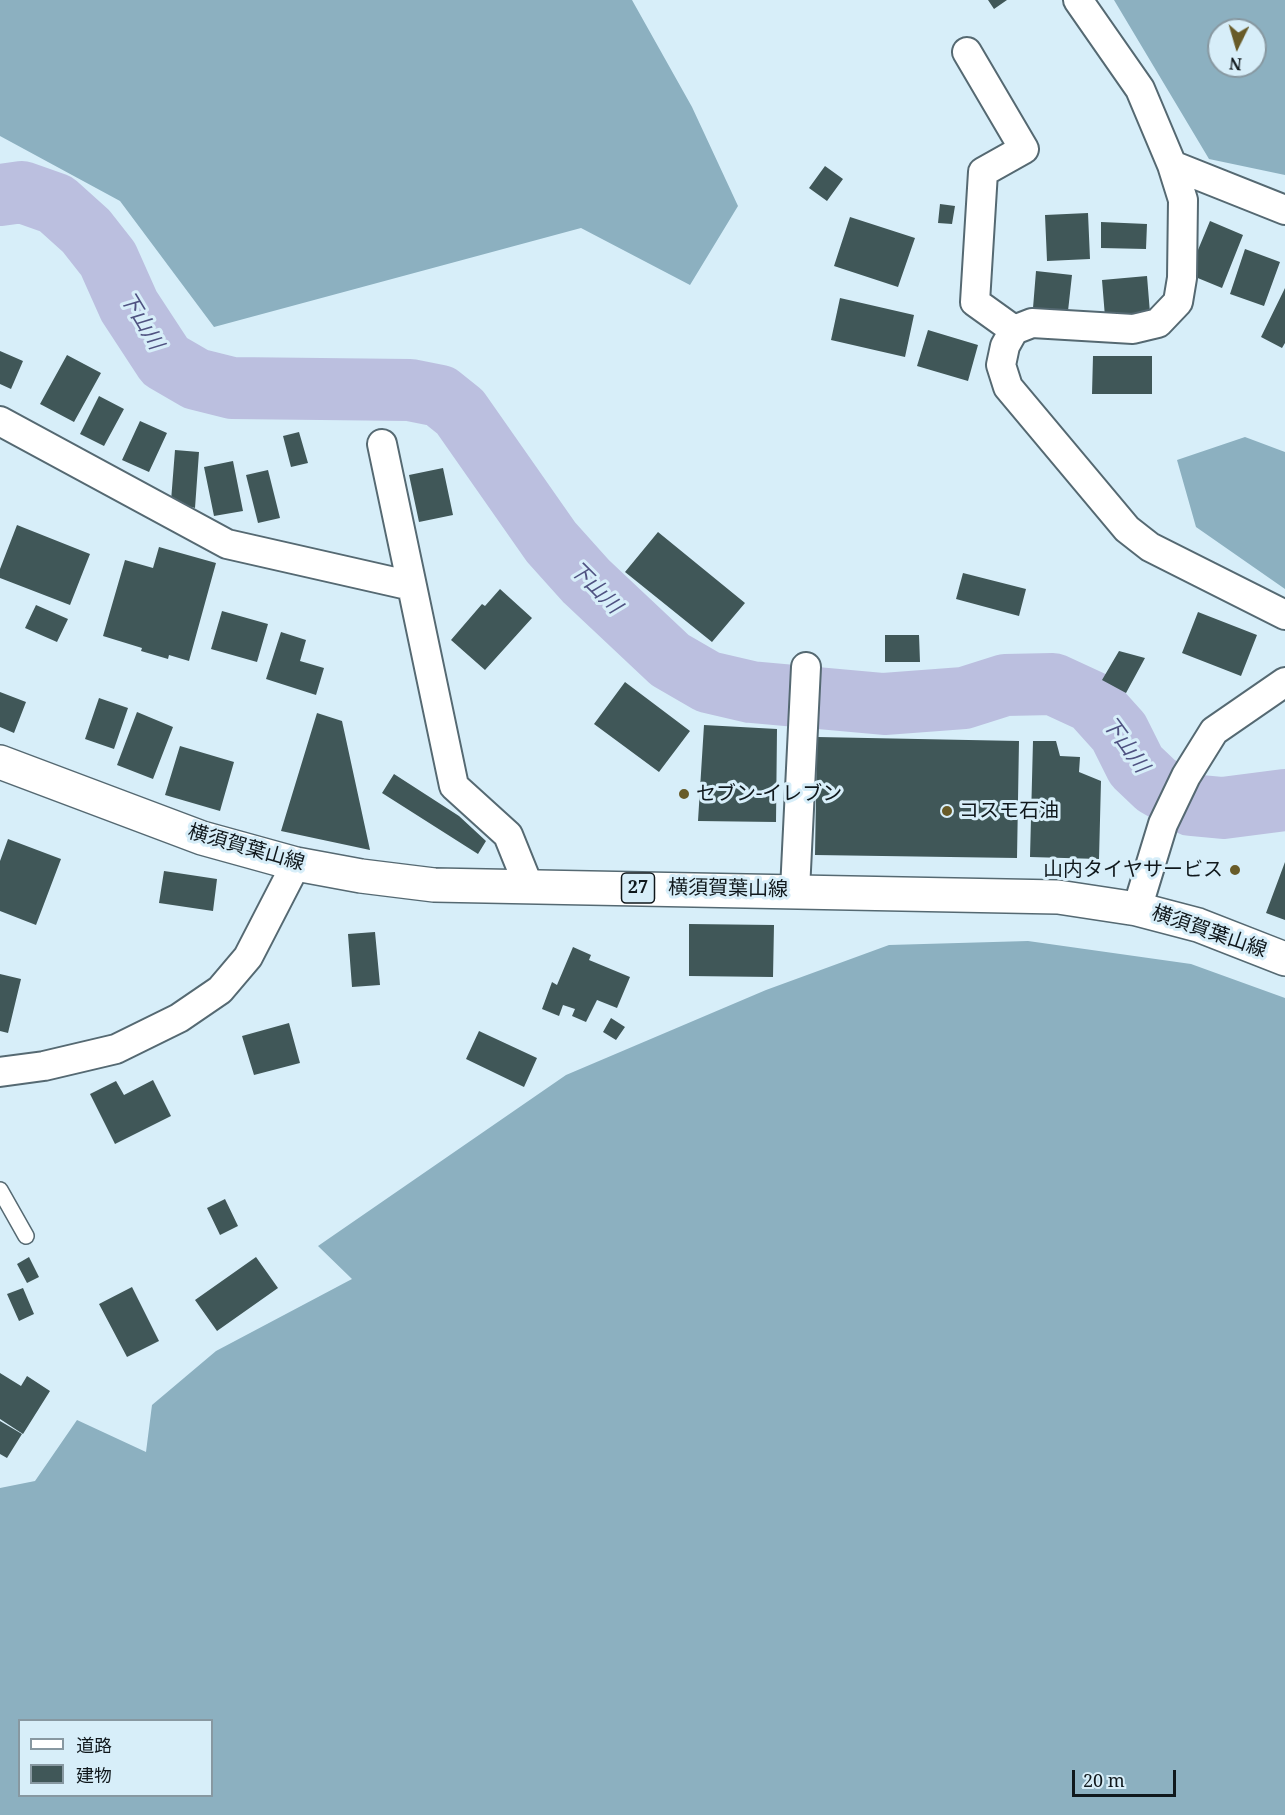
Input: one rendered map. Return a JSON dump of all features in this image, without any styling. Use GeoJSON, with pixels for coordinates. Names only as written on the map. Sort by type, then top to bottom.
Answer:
{"type":"FeatureCollection","features":[{"type":"Feature","properties":{"kind":"main road","name":"横須賀葉山線"},"geometry":{"type":"LineString","coordinates":[[0,762],[202,838],[296,864],[361,876],[434,885],[795,890],[1058,897],[1137,909],[1198,925],[1285,959]]}},
{"type":"Feature","properties":{"kind":"street"},"geometry":{"type":"LineString","coordinates":[[1078,0],[1140,90],[1172,165],[1183,200],[1182,278],[1178,302],[1158,324],[1133,329],[1032,323],[1014,330],[1005,346],[1001,365],[1008,387],[1127,529],[1150,547],[1285,615]]}},
{"type":"Feature","properties":{"kind":"street"},"geometry":{"type":"LineString","coordinates":[[967,52],[1024,149],[983,172],[975,302],[1014,330]]}},
{"type":"Feature","properties":{"kind":"street"},"geometry":{"type":"LineString","coordinates":[[1172,165],[1285,210]]}},
{"type":"Feature","properties":{"kind":"street"},"geometry":{"type":"LineString","coordinates":[[0,421],[226,544],[412,586]]}},
{"type":"Feature","properties":{"kind":"street"},"geometry":{"type":"LineString","coordinates":[[382,444],[454,786],[508,835],[529,887]]}},
{"type":"Feature","properties":{"kind":"street"},"geometry":{"type":"LineString","coordinates":[[1137,909],[1163,824],[1186,776],[1214,731],[1285,682]]}},
{"type":"Feature","properties":{"kind":"street"},"geometry":{"type":"LineString","coordinates":[[795,890],[804,691]]}},
{"type":"Feature","properties":{"kind":"street"},"geometry":{"type":"LineString","coordinates":[[0,1072],[44,1066],[116,1049],[179,1018],[220,990],[248,957],[296,864]]}},
{"type":"Feature","properties":{"kind":"lane"},"geometry":{"type":"LineString","coordinates":[[0,1190],[26,1236]]}},
{"type":"Feature","properties":{"kind":"shaded area"},"geometry":{"type":"Polygon","coordinates":[[[0,0],[632,0],[692,107],[738,206],[690,285],[581,228],[214,327],[120,201],[0,136],[0,0]]]}},
{"type":"Feature","properties":{"kind":"shaded area"},"geometry":{"type":"Polygon","coordinates":[[[1114,0],[1285,0],[1285,175],[1209,159],[1114,0]]]}},
{"type":"Feature","properties":{"kind":"shaded area"},"geometry":{"type":"Polygon","coordinates":[[[1245,437],[1285,452],[1285,589],[1196,527],[1177,460],[1245,437]]]}},
{"type":"Feature","properties":{"kind":"shaded area"},"geometry":{"type":"Polygon","coordinates":[[[1028,941],[1191,964],[1285,998],[1285,1815],[0,1815],[0,1488],[35,1481],[77,1420],[146,1452],[152,1405],[216,1351],[352,1279],[318,1246],[566,1075],[766,990],[889,945],[1028,941]]]}},
{"type":"Feature","properties":{"kind":"building"},"geometry":{"type":"Polygon","coordinates":[[[988,0],[1007,0],[994,9],[988,0]]]}},
{"type":"Feature","properties":{"kind":"building"},"geometry":{"type":"Polygon","coordinates":[[[825,166],[843,179],[827,201],[809,188],[825,166]]]}},
{"type":"Feature","properties":{"kind":"building"},"geometry":{"type":"Polygon","coordinates":[[[940,204],[955,206],[952,224],[938,223],[940,204]]]}},
{"type":"Feature","properties":{"kind":"building"},"geometry":{"type":"Polygon","coordinates":[[[1088,213],[1090,259],[1047,261],[1045,215],[1088,213]]]}},
{"type":"Feature","properties":{"kind":"building"},"geometry":{"type":"Polygon","coordinates":[[[850,217],[915,238],[898,287],[834,266],[850,217]]]}},
{"type":"Feature","properties":{"kind":"building"},"geometry":{"type":"Polygon","coordinates":[[[1210,221],[1243,235],[1222,288],[1188,274],[1210,221]]]}},
{"type":"Feature","properties":{"kind":"building"},"geometry":{"type":"Polygon","coordinates":[[[1101,222],[1147,224],[1146,249],[1101,248],[1101,222]]]}},
{"type":"Feature","properties":{"kind":"building"},"geometry":{"type":"Polygon","coordinates":[[[1245,249],[1280,262],[1264,306],[1230,294],[1245,249]]]}},
{"type":"Feature","properties":{"kind":"building"},"geometry":{"type":"Polygon","coordinates":[[[1036,271],[1072,275],[1068,311],[1033,308],[1036,271]]]}},
{"type":"Feature","properties":{"kind":"building"},"geometry":{"type":"Polygon","coordinates":[[[1147,276],[1150,313],[1105,317],[1102,280],[1147,276]]]}},
{"type":"Feature","properties":{"kind":"building"},"geometry":{"type":"Polygon","coordinates":[[[1285,288],[1285,343],[1282,348],[1261,337],[1285,288]]]}},
{"type":"Feature","properties":{"kind":"building"},"geometry":{"type":"Polygon","coordinates":[[[840,298],[914,315],[905,357],[831,340],[840,298]]]}},
{"type":"Feature","properties":{"kind":"building"},"geometry":{"type":"Polygon","coordinates":[[[928,330],[978,345],[968,381],[917,366],[928,330]]]}},
{"type":"Feature","properties":{"kind":"building"},"geometry":{"type":"Polygon","coordinates":[[[0,351],[23,361],[11,389],[0,384],[0,351]]]}},
{"type":"Feature","properties":{"kind":"building"},"geometry":{"type":"Polygon","coordinates":[[[67,355],[101,373],[74,422],[40,404],[67,355]]]}},
{"type":"Feature","properties":{"kind":"building"},"geometry":{"type":"Polygon","coordinates":[[[1093,356],[1152,356],[1152,394],[1092,394],[1093,356]]]}},
{"type":"Feature","properties":{"kind":"building"},"geometry":{"type":"Polygon","coordinates":[[[99,396],[124,409],[104,446],[80,434],[99,396]]]}},
{"type":"Feature","properties":{"kind":"building"},"geometry":{"type":"Polygon","coordinates":[[[140,421],[167,433],[149,472],[122,460],[140,421]]]}},
{"type":"Feature","properties":{"kind":"building"},"geometry":{"type":"Polygon","coordinates":[[[299,432],[308,463],[291,467],[283,436],[299,432]]]}},
{"type":"Feature","properties":{"kind":"building"},"geometry":{"type":"Polygon","coordinates":[[[175,450],[199,452],[195,508],[171,501],[175,450]]]}},
{"type":"Feature","properties":{"kind":"building"},"geometry":{"type":"Polygon","coordinates":[[[233,461],[243,511],[214,516],[204,467],[233,461]]]}},
{"type":"Feature","properties":{"kind":"building"},"geometry":{"type":"Polygon","coordinates":[[[443,468],[453,515],[419,522],[409,475],[443,468]]]}},
{"type":"Feature","properties":{"kind":"building"},"geometry":{"type":"Polygon","coordinates":[[[268,470],[280,518],[258,523],[246,475],[268,470]]]}},
{"type":"Feature","properties":{"kind":"building"},"geometry":{"type":"Polygon","coordinates":[[[17,525],[90,554],[70,605],[0,578],[0,569],[17,525]]]}},
{"type":"Feature","properties":{"kind":"building"},"geometry":{"type":"Polygon","coordinates":[[[658,532],[745,603],[712,642],[625,572],[658,532]]]}},
{"type":"Feature","properties":{"kind":"building"},"geometry":{"type":"Polygon","coordinates":[[[159,547],[216,563],[189,661],[169,655],[168,659],[103,636],[125,560],[153,568],[159,547]]]}},
{"type":"Feature","properties":{"kind":"building"},"geometry":{"type":"Polygon","coordinates":[[[963,573],[1026,589],[1019,616],[956,599],[963,573]]]}},
{"type":"Feature","properties":{"kind":"building"},"geometry":{"type":"Polygon","coordinates":[[[500,589],[532,618],[485,670],[451,640],[482,604],[485,606],[500,589]]]}},
{"type":"Feature","properties":{"kind":"building"},"geometry":{"type":"Polygon","coordinates":[[[36,605],[68,619],[57,642],[25,628],[36,605]]]}},
{"type":"Feature","properties":{"kind":"building"},"geometry":{"type":"Polygon","coordinates":[[[222,611],[268,624],[257,662],[211,649],[222,611]]]}},
{"type":"Feature","properties":{"kind":"building"},"geometry":{"type":"Polygon","coordinates":[[[1198,612],[1257,635],[1241,676],[1182,653],[1198,612]]]}},
{"type":"Feature","properties":{"kind":"building"},"geometry":{"type":"Polygon","coordinates":[[[281,632],[306,640],[300,661],[324,668],[316,695],[266,679],[281,632]]]}},
{"type":"Feature","properties":{"kind":"building"},"geometry":{"type":"Polygon","coordinates":[[[885,635],[919,635],[920,662],[885,662],[885,635]]]}},
{"type":"Feature","properties":{"kind":"building"},"geometry":{"type":"Polygon","coordinates":[[[1119,651],[1145,658],[1126,693],[1102,680],[1119,651]]]}},
{"type":"Feature","properties":{"kind":"building"},"geometry":{"type":"Polygon","coordinates":[[[625,682],[690,731],[659,772],[594,724],[625,682]]]}},
{"type":"Feature","properties":{"kind":"building"},"geometry":{"type":"Polygon","coordinates":[[[0,692],[26,702],[14,733],[0,727],[0,692]]]}},
{"type":"Feature","properties":{"kind":"building"},"geometry":{"type":"Polygon","coordinates":[[[99,698],[128,708],[114,749],[85,739],[99,698]]]}},
{"type":"Feature","properties":{"kind":"building"},"geometry":{"type":"Polygon","coordinates":[[[137,712],[173,727],[153,779],[117,765],[137,712]]]}},
{"type":"Feature","properties":{"kind":"building"},"geometry":{"type":"Polygon","coordinates":[[[317,713],[342,721],[370,850],[281,831],[317,713]]]}},
{"type":"Feature","properties":{"kind":"building"},"geometry":{"type":"Polygon","coordinates":[[[704,725],[777,729],[776,822],[698,821],[704,725]]]}},
{"type":"Feature","properties":{"kind":"building"},"geometry":{"type":"Polygon","coordinates":[[[817,737],[1019,741],[1017,858],[815,855],[817,737]]]}},
{"type":"Feature","properties":{"kind":"building"},"geometry":{"type":"Polygon","coordinates":[[[1033,741],[1056,741],[1060,756],[1080,757],[1079,772],[1101,781],[1099,859],[1030,857],[1033,741]]]}},
{"type":"Feature","properties":{"kind":"building"},"geometry":{"type":"Polygon","coordinates":[[[180,746],[234,762],[220,811],[165,795],[180,746]]]}},
{"type":"Feature","properties":{"kind":"building"},"geometry":{"type":"Polygon","coordinates":[[[394,774],[459,816],[486,841],[478,854],[382,793],[394,774]]]}},
{"type":"Feature","properties":{"kind":"building"},"geometry":{"type":"Polygon","coordinates":[[[8,839],[61,859],[36,925],[0,911],[0,861],[8,839]]]}},
{"type":"Feature","properties":{"kind":"building"},"geometry":{"type":"Polygon","coordinates":[[[1285,862],[1285,920],[1266,913],[1285,862]]]}},
{"type":"Feature","properties":{"kind":"building"},"geometry":{"type":"Polygon","coordinates":[[[164,871],[217,879],[213,911],[159,903],[164,871]]]}},
{"type":"Feature","properties":{"kind":"building"},"geometry":{"type":"Polygon","coordinates":[[[689,924],[774,925],[773,977],[689,976],[689,924]]]}},
{"type":"Feature","properties":{"kind":"building"},"geometry":{"type":"Polygon","coordinates":[[[375,932],[380,985],[352,987],[348,934],[375,932]]]}},
{"type":"Feature","properties":{"kind":"building"},"geometry":{"type":"Polygon","coordinates":[[[573,947],[591,955],[589,960],[630,977],[617,1008],[597,1000],[586,1022],[572,1016],[575,1009],[563,1005],[559,1016],[542,1009],[552,982],[557,985],[573,947]]]}},
{"type":"Feature","properties":{"kind":"building"},"geometry":{"type":"Polygon","coordinates":[[[0,974],[21,979],[8,1033],[0,1031],[0,974]]]}},
{"type":"Feature","properties":{"kind":"building"},"geometry":{"type":"Polygon","coordinates":[[[611,1018],[625,1027],[616,1040],[603,1032],[611,1018]]]}},
{"type":"Feature","properties":{"kind":"building"},"geometry":{"type":"Polygon","coordinates":[[[289,1023],[300,1063],[254,1075],[242,1036],[289,1023]]]}},
{"type":"Feature","properties":{"kind":"building"},"geometry":{"type":"Polygon","coordinates":[[[479,1031],[537,1058],[524,1087],[466,1059],[479,1031]]]}},
{"type":"Feature","properties":{"kind":"building"},"geometry":{"type":"Polygon","coordinates":[[[153,1080],[171,1116],[115,1144],[90,1094],[116,1081],[124,1095],[153,1080]]]}},
{"type":"Feature","properties":{"kind":"building"},"geometry":{"type":"Polygon","coordinates":[[[225,1199],[238,1226],[220,1235],[207,1208],[225,1199]]]}},
{"type":"Feature","properties":{"kind":"building"},"geometry":{"type":"Polygon","coordinates":[[[29,1257],[39,1277],[27,1283],[17,1264],[29,1257]]]}},
{"type":"Feature","properties":{"kind":"building"},"geometry":{"type":"Polygon","coordinates":[[[256,1257],[278,1288],[217,1331],[195,1300],[256,1257]]]}},
{"type":"Feature","properties":{"kind":"building"},"geometry":{"type":"Polygon","coordinates":[[[132,1287],[159,1341],[127,1357],[99,1304],[132,1287]]]}},
{"type":"Feature","properties":{"kind":"building"},"geometry":{"type":"Polygon","coordinates":[[[23,1288],[34,1314],[19,1321],[7,1294],[23,1288]]]}},
{"type":"Feature","properties":{"kind":"building"},"geometry":{"type":"Polygon","coordinates":[[[0,1373],[21,1386],[27,1376],[50,1391],[23,1434],[0,1419],[0,1373]]]}},
{"type":"Feature","properties":{"kind":"building"},"geometry":{"type":"Polygon","coordinates":[[[0,1421],[22,1434],[7,1458],[0,1454],[0,1421]]]}},
{"type":"Feature","properties":{"kind":"waterway","name":"下山川"},"geometry":{"type":"LineString","coordinates":[[0,195],[22,192],[56,204],[86,231],[108,259],[129,306],[165,361],[196,379],[232,388],[410,390],[440,396],[460,412],[551,542],[586,581],[670,660],[708,682],[751,692],[884,704],[964,698],[1005,685],[1053,684],[1092,702],[1119,732],[1136,766],[1156,785],[1191,805],[1223,808],[1285,800]]}},
{"type":"Feature","properties":{"kind":"place","name":"セブン-イレブン"},"geometry":{"type":"Point","coordinates":[684,794]}},
{"type":"Feature","properties":{"kind":"place","name":"コスモ石油"},"geometry":{"type":"Point","coordinates":[947,811]}},
{"type":"Feature","properties":{"kind":"place","name":"山内タイヤサービス"},"geometry":{"type":"Point","coordinates":[1235,870]}}]}
